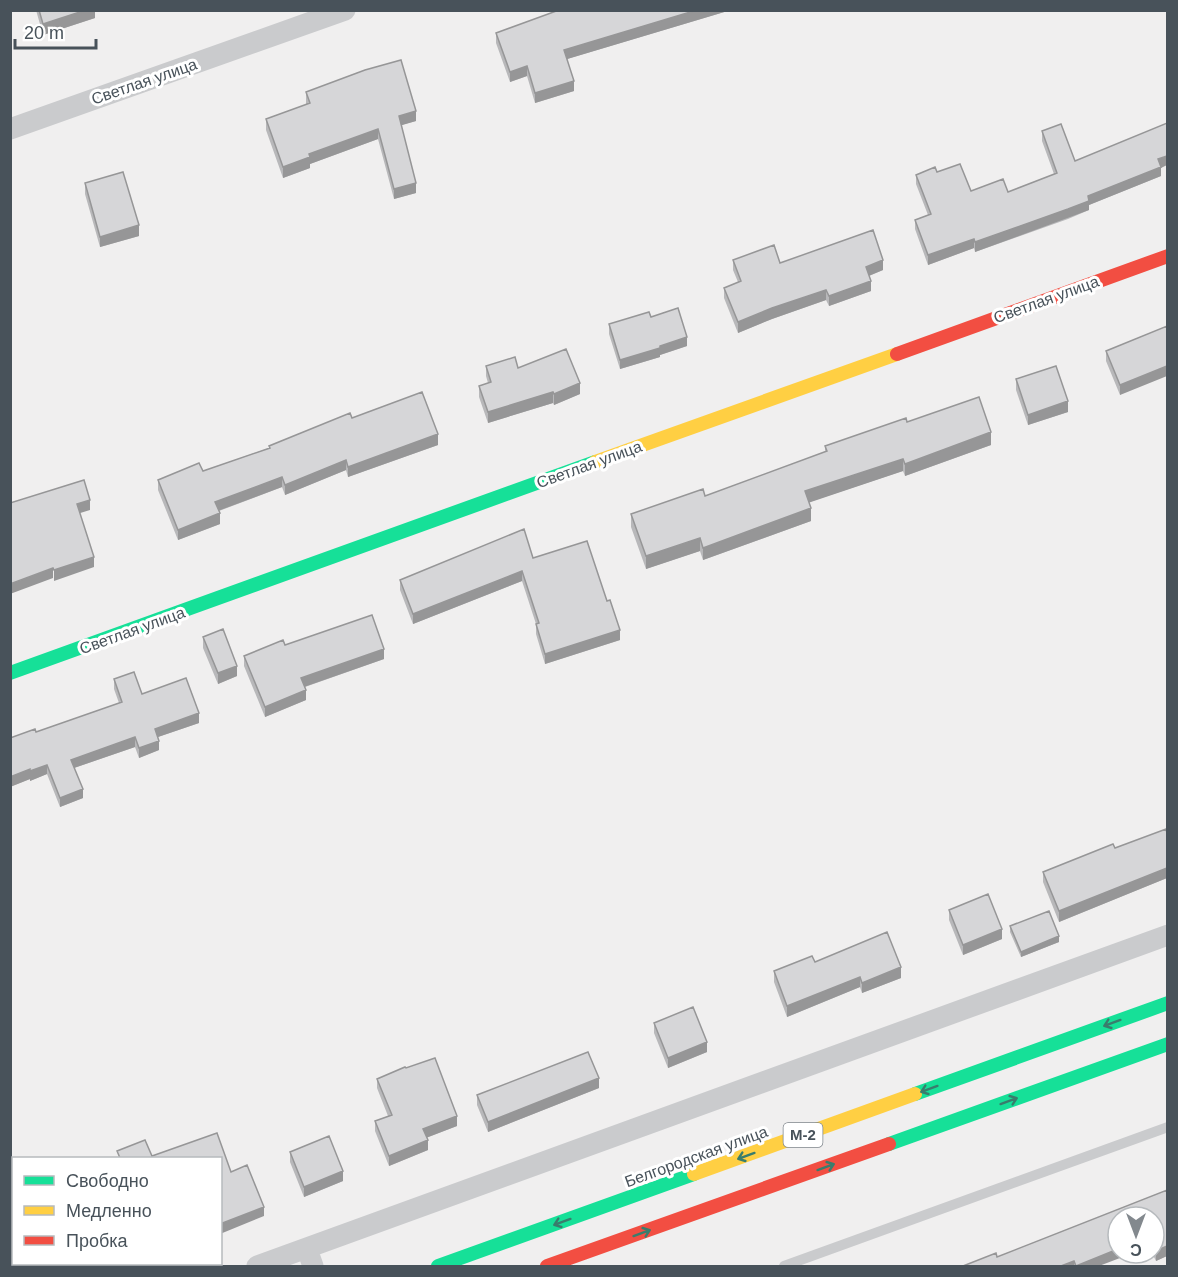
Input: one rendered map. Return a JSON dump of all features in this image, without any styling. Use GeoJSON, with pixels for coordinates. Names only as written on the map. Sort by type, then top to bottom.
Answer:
{"type":"FeatureCollection","features":[{"type":"Feature","properties":{"kind":"main road","name":"Светлая улица"},"geometry":{"type":"LineString","coordinates":[[10,673],[1167,256]]}},
{"type":"Feature","properties":{"kind":"main road","name":"Белгородская улица"},"geometry":{"type":"LineString","coordinates":[[438,1266],[1167,1004]]}},
{"type":"Feature","properties":{"kind":"main road","name":"М-2"},"geometry":{"type":"LineString","coordinates":[[547,1266],[1167,1044]]}},
{"type":"Feature","properties":{"kind":"street","name":"Светлая улица"},"geometry":{"type":"LineString","coordinates":[[10,129],[345,10]]}},
{"type":"Feature","properties":{"kind":"street"},"geometry":{"type":"LineString","coordinates":[[257,1266],[310,1257],[1167,935]]}},
{"type":"Feature","properties":{"kind":"lane"},"geometry":{"type":"LineString","coordinates":[[784,1266],[1167,1127]]}},
{"type":"Feature","properties":{"kind":"building"},"geometry":{"type":"Polygon","coordinates":[[[39,10],[86,10],[43,24],[39,10]]]}},
{"type":"Feature","properties":{"kind":"building"},"geometry":{"type":"Polygon","coordinates":[[[559,10],[697,10],[564,50],[574,81],[535,93],[527,66],[510,72],[496,33],[559,10]]]}},
{"type":"Feature","properties":{"kind":"building"},"geometry":{"type":"Polygon","coordinates":[[[401,60],[416,111],[399,116],[416,183],[394,189],[378,129],[309,154],[310,157],[283,167],[266,119],[310,103],[306,92],[365,70],[401,60]]]}},
{"type":"Feature","properties":{"kind":"building"},"geometry":{"type":"Polygon","coordinates":[[[1167,123],[1167,156],[1158,159],[1161,167],[1088,196],[1089,201],[1068,209],[975,242],[974,239],[928,255],[915,220],[931,214],[916,175],[935,167],[937,172],[960,164],[971,191],[1003,179],[1008,192],[1057,173],[1042,131],[1061,124],[1075,161],[1167,123]]]}},
{"type":"Feature","properties":{"kind":"building"},"geometry":{"type":"Polygon","coordinates":[[[123,172],[139,225],[100,237],[85,183],[123,172]]]}},
{"type":"Feature","properties":{"kind":"building"},"geometry":{"type":"Polygon","coordinates":[[[873,230],[883,260],[866,267],[871,281],[829,296],[826,290],[738,322],[724,288],[741,281],[733,260],[774,245],[780,263],[873,230]]]}},
{"type":"Feature","properties":{"kind":"building"},"geometry":{"type":"Polygon","coordinates":[[[678,308],[687,337],[620,360],[609,324],[649,312],[651,317],[678,308]]]}},
{"type":"Feature","properties":{"kind":"building"},"geometry":{"type":"Polygon","coordinates":[[[1167,326],[1167,366],[1120,385],[1106,351],[1167,326]]]}},
{"type":"Feature","properties":{"kind":"building"},"geometry":{"type":"Polygon","coordinates":[[[566,349],[580,383],[554,394],[553,392],[488,412],[479,386],[491,382],[486,366],[515,357],[518,368],[566,349]]]}},
{"type":"Feature","properties":{"kind":"building"},"geometry":{"type":"Polygon","coordinates":[[[1056,366],[1068,401],[1028,415],[1016,379],[1056,366]]]}},
{"type":"Feature","properties":{"kind":"building"},"geometry":{"type":"Polygon","coordinates":[[[422,392],[438,434],[348,467],[346,460],[285,485],[282,477],[215,502],[220,513],[178,530],[158,480],[199,463],[203,471],[270,448],[269,446],[350,413],[352,418],[422,392]]]}},
{"type":"Feature","properties":{"kind":"building"},"geometry":{"type":"Polygon","coordinates":[[[979,397],[991,432],[905,464],[903,459],[805,491],[811,508],[703,548],[700,538],[646,556],[631,514],[703,489],[705,496],[827,451],[825,446],[906,418],[907,422],[979,397]]]}},
{"type":"Feature","properties":{"kind":"building"},"geometry":{"type":"Polygon","coordinates":[[[84,480],[90,500],[77,504],[94,557],[54,570],[53,568],[10,584],[10,503],[84,480]]]}},
{"type":"Feature","properties":{"kind":"building"},"geometry":{"type":"Polygon","coordinates":[[[524,529],[533,558],[587,541],[607,601],[610,600],[620,630],[545,654],[536,624],[539,623],[522,571],[413,614],[400,580],[524,529]]]}},
{"type":"Feature","properties":{"kind":"building"},"geometry":{"type":"Polygon","coordinates":[[[372,615],[384,649],[301,678],[306,690],[265,707],[244,656],[283,640],[285,645],[372,615]]]}},
{"type":"Feature","properties":{"kind":"building"},"geometry":{"type":"Polygon","coordinates":[[[223,629],[237,666],[218,673],[203,637],[223,629]]]}},
{"type":"Feature","properties":{"kind":"building"},"geometry":{"type":"Polygon","coordinates":[[[134,672],[142,694],[186,678],[199,713],[155,729],[159,741],[139,748],[135,737],[71,760],[83,789],[60,798],[47,765],[10,777],[10,738],[35,729],[36,732],[122,702],[114,679],[134,672]]]}},
{"type":"Feature","properties":{"kind":"building"},"geometry":{"type":"Polygon","coordinates":[[[1166,829],[1167,868],[1059,911],[1043,872],[1113,844],[1115,848],[1166,829]]]}},
{"type":"Feature","properties":{"kind":"building"},"geometry":{"type":"Polygon","coordinates":[[[988,894],[1002,929],[963,945],[949,910],[988,894]]]}},
{"type":"Feature","properties":{"kind":"building"},"geometry":{"type":"Polygon","coordinates":[[[1049,911],[1059,936],[1021,952],[1010,926],[1049,911]]]}},
{"type":"Feature","properties":{"kind":"building"},"geometry":{"type":"Polygon","coordinates":[[[887,932],[901,967],[862,983],[860,977],[787,1006],[774,971],[812,956],[815,962],[887,932]]]}},
{"type":"Feature","properties":{"kind":"building"},"geometry":{"type":"Polygon","coordinates":[[[693,1007],[707,1042],[668,1058],[654,1023],[693,1007]]]}},
{"type":"Feature","properties":{"kind":"building"},"geometry":{"type":"Polygon","coordinates":[[[588,1052],[599,1078],[488,1122],[477,1095],[588,1052]]]}},
{"type":"Feature","properties":{"kind":"building"},"geometry":{"type":"Polygon","coordinates":[[[435,1058],[457,1116],[423,1129],[428,1140],[389,1156],[375,1121],[392,1115],[377,1079],[435,1058]]]}},
{"type":"Feature","properties":{"kind":"building"},"geometry":{"type":"Polygon","coordinates":[[[217,1133],[231,1172],[247,1165],[264,1207],[222,1223],[222,1157],[120,1157],[117,1151],[145,1140],[152,1156],[217,1133]]]}},
{"type":"Feature","properties":{"kind":"building"},"geometry":{"type":"Polygon","coordinates":[[[329,1136],[343,1171],[304,1187],[290,1152],[329,1136]]]}},
{"type":"Feature","properties":{"kind":"building"},"geometry":{"type":"Polygon","coordinates":[[[1167,1190],[1167,1246],[1166,1205],[1129,1205],[1167,1190]]]}},
{"type":"Feature","properties":{"kind":"building"},"geometry":{"type":"Polygon","coordinates":[[[1106,1214],[1106,1254],[1076,1266],[1074,1261],[1061,1266],[963,1266],[996,1253],[997,1257],[1106,1214]]]}},
{"type":"Feature","properties":{"kind":"building"},"geometry":{"type":"Polygon","coordinates":[[[10,1258],[12,1258],[12,1265],[26,1266],[10,1266],[10,1258]]]}},
{"type":"Feature","properties":{"kind":"traffic: fast"},"geometry":{"type":"LineString","coordinates":[[10,673],[595,462]]}},
{"type":"Feature","properties":{"kind":"traffic: fast"},"geometry":{"type":"LineString","coordinates":[[915,1094],[1168,1003]]}},
{"type":"Feature","properties":{"kind":"traffic: fast"},"geometry":{"type":"LineString","coordinates":[[889,1144],[1168,1044]]}},
{"type":"Feature","properties":{"kind":"traffic: fast"},"geometry":{"type":"LineString","coordinates":[[438,1266],[694,1174]]}},
{"type":"Feature","properties":{"kind":"traffic: slow"},"geometry":{"type":"LineString","coordinates":[[595,462],[897,354]]}},
{"type":"Feature","properties":{"kind":"traffic: slow"},"geometry":{"type":"LineString","coordinates":[[694,1174],[915,1094]]}},
{"type":"Feature","properties":{"kind":"traffic: jam"},"geometry":{"type":"LineString","coordinates":[[897,354],[1168,256]]}},
{"type":"Feature","properties":{"kind":"traffic: jam"},"geometry":{"type":"LineString","coordinates":[[547,1266],[889,1144]]}}]}
